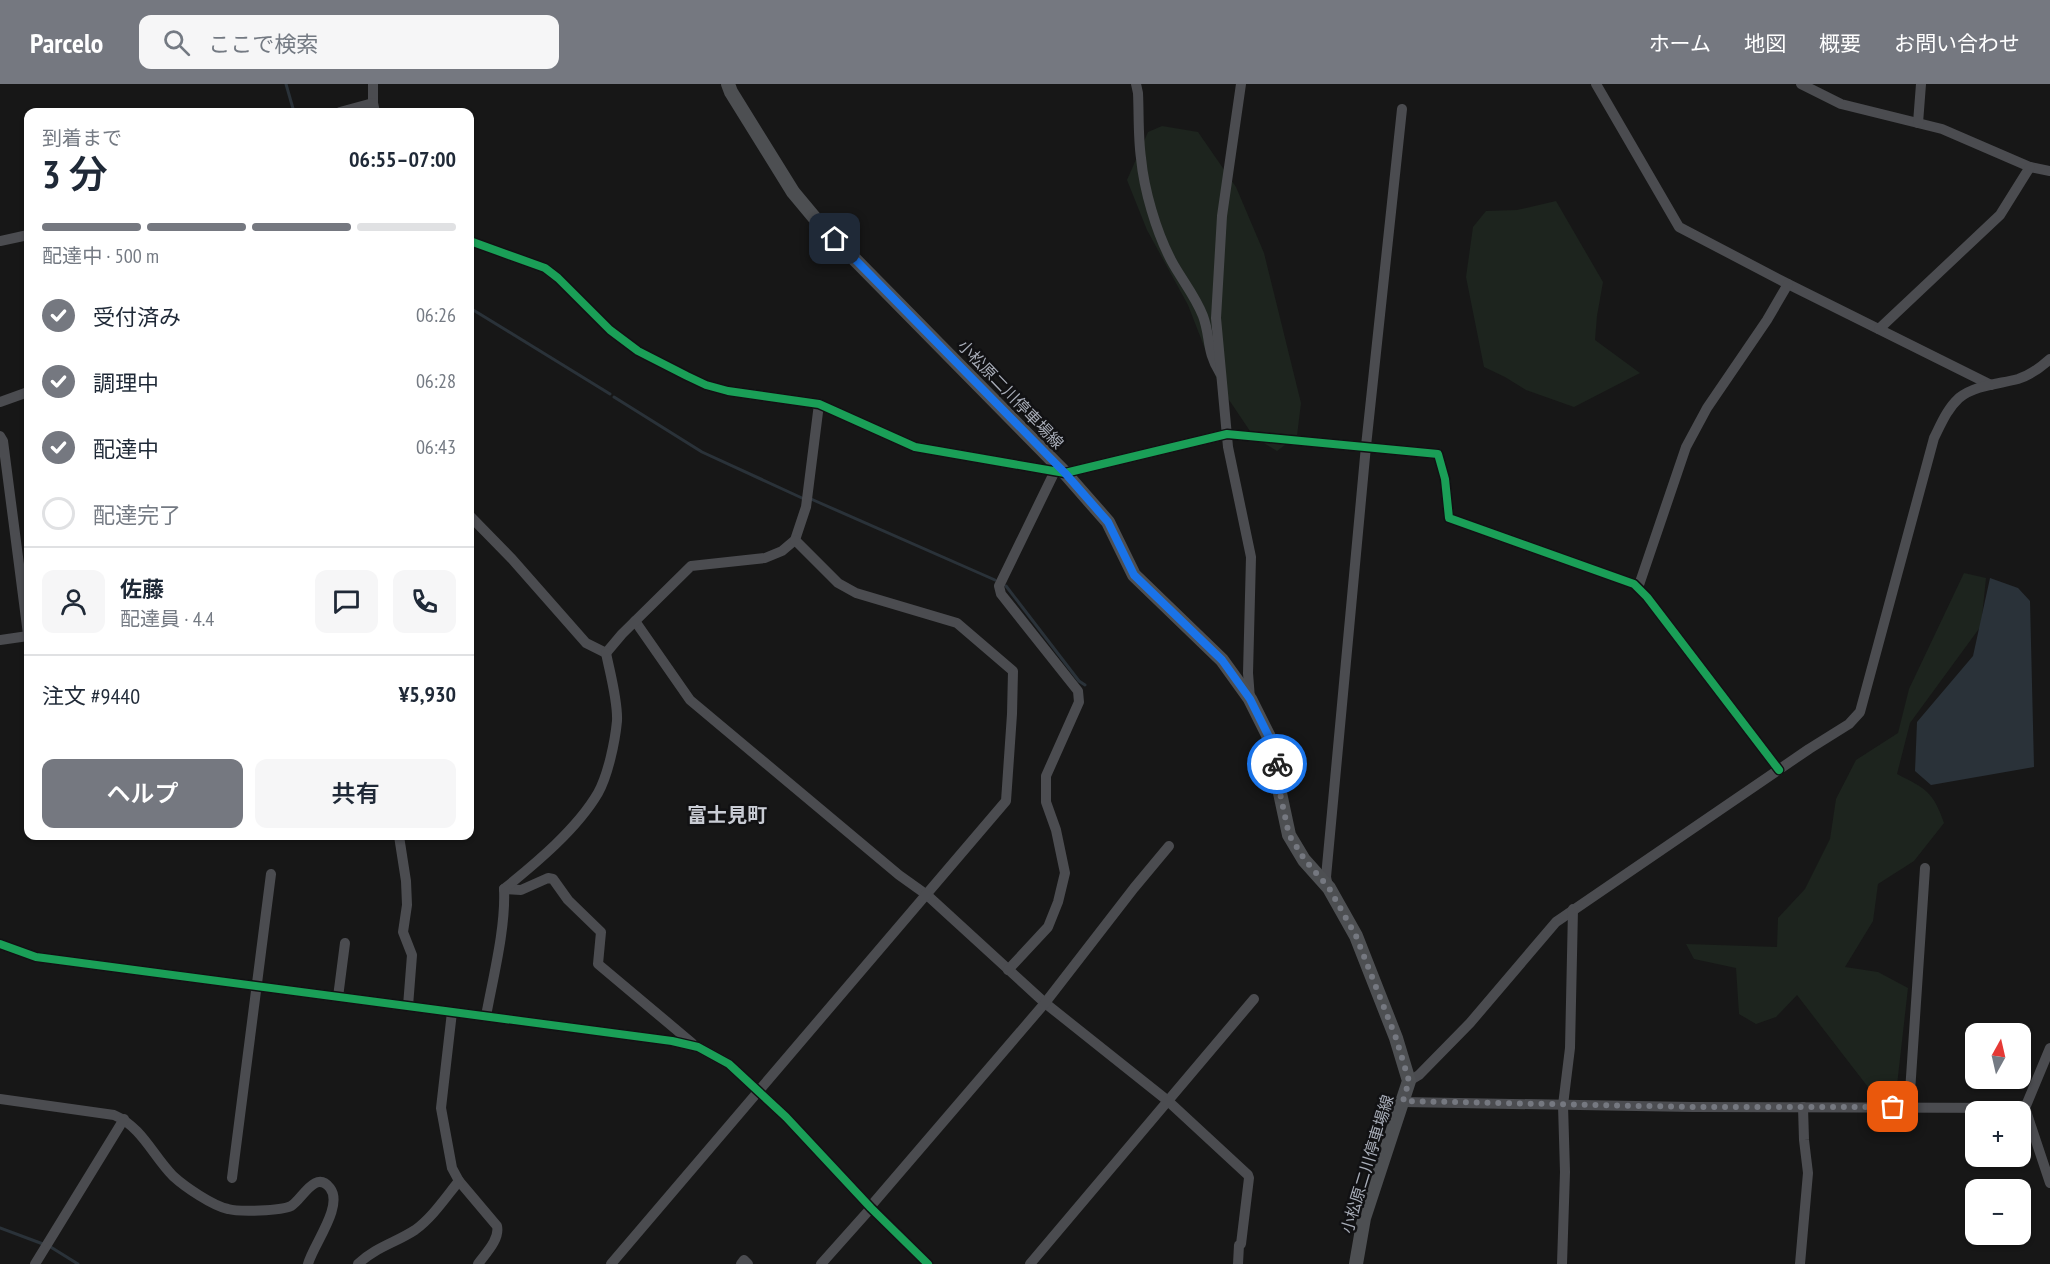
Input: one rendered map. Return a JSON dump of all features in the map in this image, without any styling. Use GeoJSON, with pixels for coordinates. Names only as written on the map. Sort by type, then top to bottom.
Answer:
{"type":"FeatureCollection","features":[{"type":"Feature","properties":{"kind":"main road","name":"小松原二川停車場線"},"geometry":{"type":"LineString","coordinates":[[728,84],[743,112],[799,200],[1108,522],[1134,575],[1222,660],[1250,699],[1276,751],[1280,793],[1289,835],[1305,860],[1329,888],[1356,936],[1396,1038],[1409,1081],[1364,1218],[1356,1264]]}},
{"type":"Feature","properties":{"kind":"street"},"geometry":{"type":"LineString","coordinates":[[372,84],[374,108]]}},
{"type":"Feature","properties":{"kind":"street"},"geometry":{"type":"LineString","coordinates":[[1136,84],[1141,157],[1159,232],[1171,260],[1188,286],[1203,317],[1211,359],[1222,376]]}},
{"type":"Feature","properties":{"kind":"street"},"geometry":{"type":"LineString","coordinates":[[1241,84],[1222,216],[1216,318],[1227,434],[1251,557],[1248,673],[1250,699]]}},
{"type":"Feature","properties":{"kind":"street"},"geometry":{"type":"LineString","coordinates":[[1596,84],[1679,227],[1991,385]]}},
{"type":"Feature","properties":{"kind":"street"},"geometry":{"type":"LineString","coordinates":[[1802,84],[1841,104],[1966,137],[2030,166],[2050,171]]}},
{"type":"Feature","properties":{"kind":"street"},"geometry":{"type":"LineString","coordinates":[[1918,123],[1921,84]]}},
{"type":"Feature","properties":{"kind":"street"},"geometry":{"type":"LineString","coordinates":[[1329,888],[1326,877],[1366,446],[1402,109]]}},
{"type":"Feature","properties":{"kind":"street"},"geometry":{"type":"LineString","coordinates":[[1879,329],[2000,215],[2030,166]]}},
{"type":"Feature","properties":{"kind":"street"},"geometry":{"type":"LineString","coordinates":[[0,241],[24,237]]}},
{"type":"Feature","properties":{"kind":"street"},"geometry":{"type":"LineString","coordinates":[[474,243],[545,268],[610,330],[638,351],[706,386],[728,392],[819,405],[915,447],[1060,472],[1227,434],[1438,454],[1445,479],[1449,518],[1628,580],[1647,597],[1779,770]]}},
{"type":"Feature","properties":{"kind":"street"},"geometry":{"type":"LineString","coordinates":[[1638,588],[1686,447],[1707,408],[1767,320],[1788,284]]}},
{"type":"Feature","properties":{"kind":"street"},"geometry":{"type":"LineString","coordinates":[[1409,1081],[1419,1075],[1470,1023],[1556,922],[1849,724],[1860,712],[1934,438],[1948,410],[1960,398],[1991,385],[2020,378],[2037,370],[2050,359]]}},
{"type":"Feature","properties":{"kind":"street"},"geometry":{"type":"LineString","coordinates":[[0,402],[24,393]]}},
{"type":"Feature","properties":{"kind":"street"},"geometry":{"type":"LineString","coordinates":[[606,653],[691,566],[765,558],[782,551],[795,540],[806,507],[819,405]]}},
{"type":"Feature","properties":{"kind":"street"},"geometry":{"type":"LineString","coordinates":[[0,436],[3,441],[24,604]]}},
{"type":"Feature","properties":{"kind":"street"},"geometry":{"type":"LineString","coordinates":[[1008,970],[1048,927],[1058,902],[1065,873],[1056,830],[1046,801],[1046,776],[1079,702],[1078,691],[1001,594],[999,586],[1060,472]]}},
{"type":"Feature","properties":{"kind":"street"},"geometry":{"type":"LineString","coordinates":[[474,520],[512,559],[586,643],[606,653]]}},
{"type":"Feature","properties":{"kind":"street"},"geometry":{"type":"LineString","coordinates":[[611,1264],[1006,801],[1013,671],[957,623],[856,593],[838,583],[795,540]]}},
{"type":"Feature","properties":{"kind":"street"},"geometry":{"type":"LineString","coordinates":[[635,621],[690,700],[890,867],[927,895],[1008,970],[1168,1101],[1248,1175],[1238,1264]]}},
{"type":"Feature","properties":{"kind":"street"},"geometry":{"type":"LineString","coordinates":[[0,640],[24,636]]}},
{"type":"Feature","properties":{"kind":"street"},"geometry":{"type":"LineString","coordinates":[[486,1016],[498,950],[504,889],[572,828],[599,791],[608,770],[617,720],[606,653]]}},
{"type":"Feature","properties":{"kind":"street"},"geometry":{"type":"LineString","coordinates":[[400,840],[407,893],[403,932],[412,956],[408,1006]]}},
{"type":"Feature","properties":{"kind":"street"},"geometry":{"type":"LineString","coordinates":[[822,1264],[1046,1003],[1169,846]]}},
{"type":"Feature","properties":{"kind":"street"},"geometry":{"type":"LineString","coordinates":[[1909,1107],[1925,868]]}},
{"type":"Feature","properties":{"kind":"street"},"geometry":{"type":"LineString","coordinates":[[232,1179],[271,874]]}},
{"type":"Feature","properties":{"kind":"street"},"geometry":{"type":"LineString","coordinates":[[504,889],[521,890],[548,878],[553,879],[568,900],[601,932],[598,964],[684,1037],[729,1064],[786,1117],[871,1208],[928,1264]]}},
{"type":"Feature","properties":{"kind":"street"},"geometry":{"type":"LineString","coordinates":[[1562,1264],[1565,1172],[1563,1105],[1570,1048],[1573,909]]}},
{"type":"Feature","properties":{"kind":"street"},"geometry":{"type":"LineString","coordinates":[[338,997],[345,943]]}},
{"type":"Feature","properties":{"kind":"street"},"geometry":{"type":"LineString","coordinates":[[0,944],[36,957],[672,1041],[698,1047]]}},
{"type":"Feature","properties":{"kind":"street"},"geometry":{"type":"LineString","coordinates":[[1029,1264],[1254,999]]}},
{"type":"Feature","properties":{"kind":"street"},"geometry":{"type":"LineString","coordinates":[[452,1012],[441,1108],[452,1168],[459,1181],[496,1226],[498,1232],[496,1239],[478,1264]]}},
{"type":"Feature","properties":{"kind":"street"},"geometry":{"type":"LineString","coordinates":[[2028,1101],[2050,1048]]}},
{"type":"Feature","properties":{"kind":"street"},"geometry":{"type":"LineString","coordinates":[[0,1099],[114,1115],[124,1119],[174,1176],[196,1194],[228,1209],[270,1210],[291,1206],[309,1186],[316,1183],[324,1184],[330,1188],[334,1200],[332,1213],[308,1264]]}},
{"type":"Feature","properties":{"kind":"street"},"geometry":{"type":"LineString","coordinates":[[1403,1101],[1563,1105],[1965,1107]]}},
{"type":"Feature","properties":{"kind":"street"},"geometry":{"type":"LineString","coordinates":[[1800,1264],[1808,1173],[1803,1107]]}},
{"type":"Feature","properties":{"kind":"street"},"geometry":{"type":"LineString","coordinates":[[35,1264],[124,1119]]}},
{"type":"Feature","properties":{"kind":"street"},"geometry":{"type":"LineString","coordinates":[[2031,1126],[2050,1183]]}},
{"type":"Feature","properties":{"kind":"street"},"geometry":{"type":"LineString","coordinates":[[358,1264],[380,1247],[413,1232],[459,1181]]}},
{"type":"Feature","properties":{"kind":"street"},"geometry":{"type":"LineString","coordinates":[[741,1264],[744,1260],[748,1264]]}},
{"type":"Feature","properties":{"kind":"shaded area"},"geometry":{"type":"Polygon","coordinates":[[[1162,126],[1198,132],[1236,187],[1264,253],[1301,403],[1297,436],[1277,451],[1254,437],[1219,385],[1188,305],[1147,230],[1127,180],[1148,132],[1162,126]]]}},
{"type":"Feature","properties":{"kind":"shaded area"},"geometry":{"type":"Polygon","coordinates":[[[1556,201],[1603,282],[1595,340],[1640,373],[1574,407],[1526,390],[1484,367],[1466,277],[1473,227],[1486,211],[1517,210],[1556,201]]]}},
{"type":"Feature","properties":{"kind":"shaded area"},"geometry":{"type":"Polygon","coordinates":[[[1964,573],[1986,578],[1981,626],[1910,723],[1897,774],[1915,783],[1932,797],[1944,823],[1914,861],[1878,884],[1873,921],[1845,967],[1878,972],[1908,988],[1896,1094],[1878,1100],[1797,995],[1776,1017],[1756,1024],[1739,1014],[1736,968],[1694,959],[1686,944],[1777,947],[1778,918],[1805,889],[1830,839],[1836,799],[1856,760],[1898,733],[1909,689],[1964,573]]]}},
{"type":"Feature","properties":{"kind":"shaded area"},"geometry":{"type":"Polygon","coordinates":[[[1990,578],[2018,588],[2030,601],[2034,767],[1931,785],[1915,771],[1917,722],[1973,656],[1990,578]]]}},
{"type":"Feature","properties":{"kind":"waterway"},"geometry":{"type":"LineString","coordinates":[[286,84],[293,108]]}},
{"type":"Feature","properties":{"kind":"waterway"},"geometry":{"type":"LineString","coordinates":[[474,310],[610,394]]}},
{"type":"Feature","properties":{"kind":"waterway"},"geometry":{"type":"LineString","coordinates":[[614,397],[702,452],[802,498]]}},
{"type":"Feature","properties":{"kind":"waterway"},"geometry":{"type":"LineString","coordinates":[[811,499],[995,580]]}},
{"type":"Feature","properties":{"kind":"waterway"},"geometry":{"type":"LineString","coordinates":[[1006,586],[1079,681],[1085,685]]}},
{"type":"Feature","properties":{"kind":"waterway"},"geometry":{"type":"LineString","coordinates":[[0,1228],[43,1244]]}},
{"type":"Feature","properties":{"kind":"waterway"},"geometry":{"type":"LineString","coordinates":[[49,1246],[78,1264]]}},
{"type":"Feature","properties":{"kind":"cycle path"},"geometry":{"type":"LineString","coordinates":[[474,242],[545,268],[610,330],[638,351],[706,385],[728,391],[819,404],[915,447],[1065,473],[1227,434],[1438,454],[1445,479],[1449,518],[1634,584],[1647,597],[1779,770]]}},
{"type":"Feature","properties":{"kind":"cycle path"},"geometry":{"type":"LineString","coordinates":[[0,944],[36,957],[672,1041],[698,1047],[729,1064],[786,1117],[871,1208],[928,1264]]}},
{"type":"Feature","properties":{"kind":"way so far"},"geometry":{"type":"LineString","coordinates":[[1277,764],[1280,793],[1289,835],[1305,860],[1329,888],[1356,936],[1396,1038],[1409,1081],[1403,1101],[1501,1105],[1893,1107]]}},
{"type":"Feature","properties":{"kind":"district","name":"富士見町"},"geometry":{"type":"Point","coordinates":[727,815]}},
{"type":"Feature","properties":{"kind":"route"},"geometry":{"type":"LineString","coordinates":[[835,239],[1065,473],[1108,522],[1134,575],[1222,660],[1250,699],[1276,751],[1277,764]]}}]}
